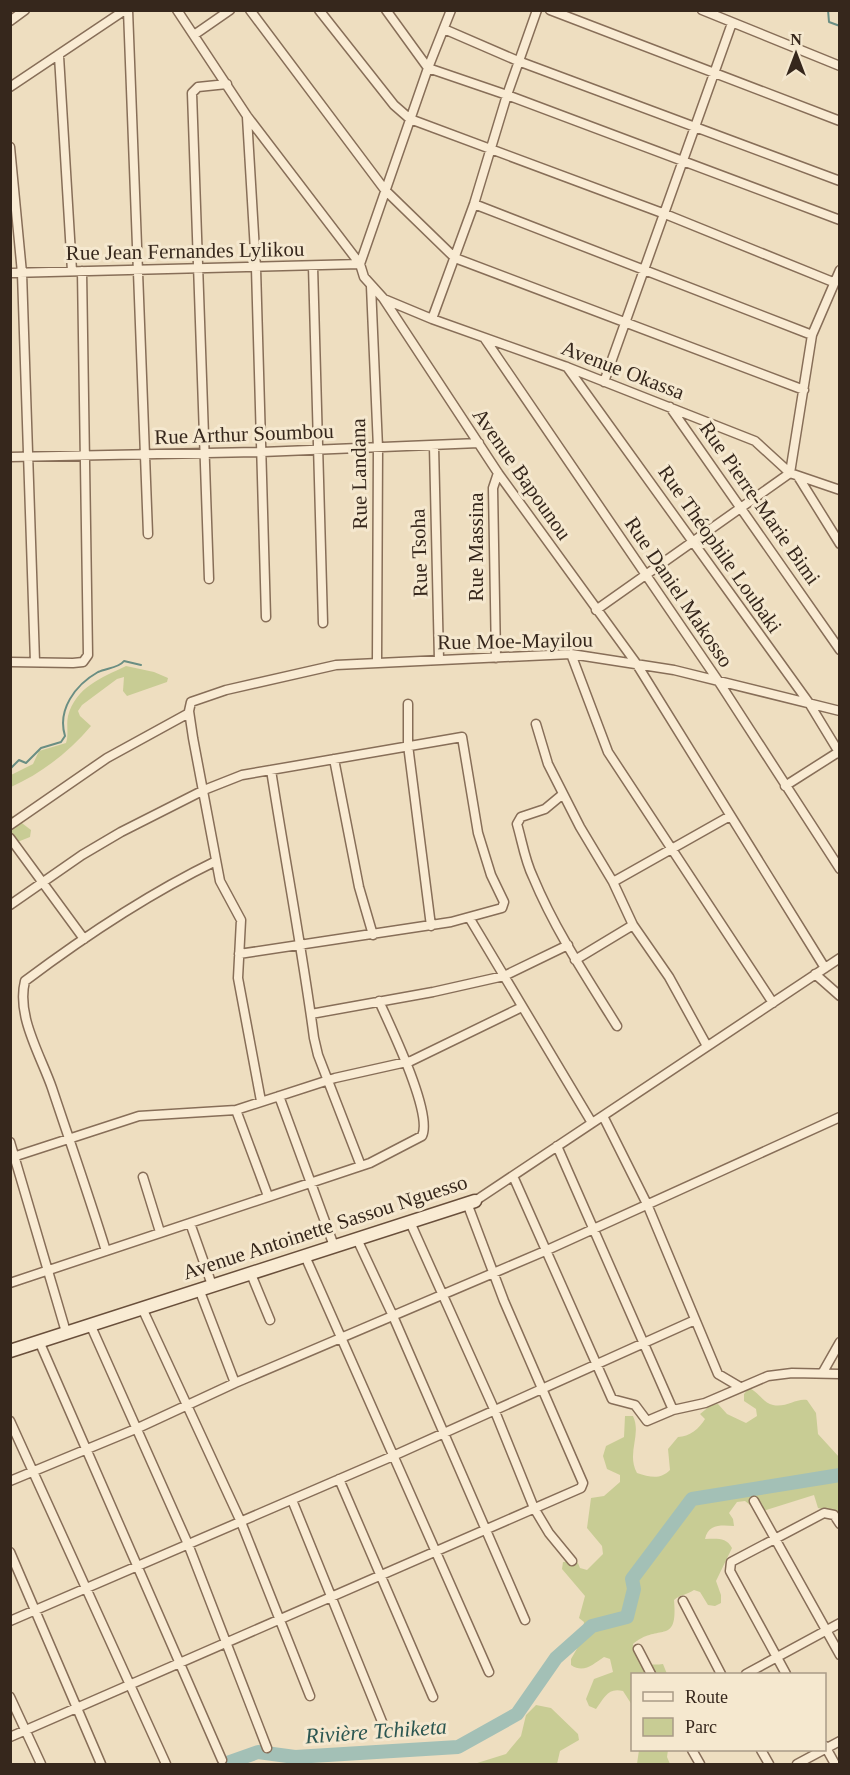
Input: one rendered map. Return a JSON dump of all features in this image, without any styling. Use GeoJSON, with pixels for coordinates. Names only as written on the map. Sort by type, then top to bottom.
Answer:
{"type":"FeatureCollection","features":[{"type":"Feature","properties":{"kind":"street"},"geometry":{"type":"LineString","coordinates":[[10,21],[25,10]]}},
{"type":"Feature","properties":{"kind":"street"},"geometry":{"type":"LineString","coordinates":[[10,87],[127,10]]}},
{"type":"Feature","properties":{"kind":"street"},"geometry":{"type":"LineString","coordinates":[[127,10],[147,454],[148,534]]}},
{"type":"Feature","properties":{"kind":"street","name":"Avenue Bapounou"},"geometry":{"type":"LineString","coordinates":[[177,10],[247,116],[360,264],[371,286],[383,298],[438,385],[498,473],[636,663],[825,968]]}},
{"type":"Feature","properties":{"kind":"street"},"geometry":{"type":"LineString","coordinates":[[194,35],[230,10]]}},
{"type":"Feature","properties":{"kind":"street"},"geometry":{"type":"LineString","coordinates":[[250,10],[385,190],[455,258],[804,390]]}},
{"type":"Feature","properties":{"kind":"street"},"geometry":{"type":"LineString","coordinates":[[320,10],[394,105],[410,119],[665,214],[833,282]]}},
{"type":"Feature","properties":{"kind":"street"},"geometry":{"type":"LineString","coordinates":[[386,10],[428,68],[684,160],[840,220]]}},
{"type":"Feature","properties":{"kind":"street"},"geometry":{"type":"LineString","coordinates":[[360,264],[428,68],[451,10]]}},
{"type":"Feature","properties":{"kind":"street"},"geometry":{"type":"LineString","coordinates":[[432,319],[474,204],[518,61],[537,10]]}},
{"type":"Feature","properties":{"kind":"street"},"geometry":{"type":"LineString","coordinates":[[550,10],[840,121]]}},
{"type":"Feature","properties":{"kind":"street"},"geometry":{"type":"LineString","coordinates":[[702,10],[840,66]]}},
{"type":"Feature","properties":{"kind":"street"},"geometry":{"type":"LineString","coordinates":[[604,382],[646,270],[732,23]]}},
{"type":"Feature","properties":{"kind":"street"},"geometry":{"type":"LineString","coordinates":[[444,29],[518,61],[840,181]]}},
{"type":"Feature","properties":{"kind":"street"},"geometry":{"type":"LineString","coordinates":[[59,56],[72,271]]}},
{"type":"Feature","properties":{"kind":"street"},"geometry":{"type":"LineString","coordinates":[[209,579],[192,93],[198,87],[227,84]]}},
{"type":"Feature","properties":{"kind":"street"},"geometry":{"type":"LineString","coordinates":[[247,116],[256,268],[266,617]]}},
{"type":"Feature","properties":{"kind":"street"},"geometry":{"type":"LineString","coordinates":[[10,147],[22,273],[35,662]]}},
{"type":"Feature","properties":{"kind":"street"},"geometry":{"type":"LineString","coordinates":[[474,204],[812,334]]}},
{"type":"Feature","properties":{"kind":"street","name":"Rue Jean Fernandes Lylikou"},"geometry":{"type":"LineString","coordinates":[[10,273],[198,270],[360,264]]}},
{"type":"Feature","properties":{"kind":"street"},"geometry":{"type":"LineString","coordinates":[[313,266],[320,450],[323,623]]}},
{"type":"Feature","properties":{"kind":"street"},"geometry":{"type":"LineString","coordinates":[[840,270],[812,334],[794,475],[840,544]]}},
{"type":"Feature","properties":{"kind":"street"},"geometry":{"type":"LineString","coordinates":[[10,662],[83,662],[88,655],[82,271]]}},
{"type":"Feature","properties":{"kind":"street","name":"Rue Landana"},"geometry":{"type":"LineString","coordinates":[[371,286],[378,448],[377,662]]}},
{"type":"Feature","properties":{"kind":"street","name":"Avenue Okassa"},"geometry":{"type":"LineString","coordinates":[[383,298],[432,319],[567,367],[755,441],[794,475],[840,490]]}},
{"type":"Feature","properties":{"kind":"street","name":"Rue Daniel Makosso"},"geometry":{"type":"LineString","coordinates":[[485,339],[719,682],[840,869]]}},
{"type":"Feature","properties":{"kind":"street","name":"Rue Théophile Loubaki"},"geometry":{"type":"LineString","coordinates":[[567,367],[809,703],[839,752]]}},
{"type":"Feature","properties":{"kind":"street","name":"Rue Pierre-Marie Bimi"},"geometry":{"type":"LineString","coordinates":[[670,407],[743,508],[840,651]]}},
{"type":"Feature","properties":{"kind":"street","name":"Rue Arthur Soumbou"},"geometry":{"type":"LineString","coordinates":[[10,457],[262,452],[479,443]]}},
{"type":"Feature","properties":{"kind":"street","name":"Rue Tsoha"},"geometry":{"type":"LineString","coordinates":[[434,446],[439,660]]}},
{"type":"Feature","properties":{"kind":"street","name":"Rue Massina"},"geometry":{"type":"LineString","coordinates":[[496,658],[493,488],[498,473]]}},
{"type":"Feature","properties":{"kind":"street"},"geometry":{"type":"LineString","coordinates":[[596,610],[794,475]]}},
{"type":"Feature","properties":{"kind":"street"},"geometry":{"type":"LineString","coordinates":[[571,654],[608,752],[773,1003]]}},
{"type":"Feature","properties":{"kind":"street","name":"Rue Moe-Mayilou"},"geometry":{"type":"LineString","coordinates":[[189,713],[191,702],[226,690],[336,665],[571,654],[636,663],[840,711]]}},
{"type":"Feature","properties":{"kind":"street"},"geometry":{"type":"LineString","coordinates":[[408,704],[408,745],[431,926]]}},
{"type":"Feature","properties":{"kind":"street"},"geometry":{"type":"LineString","coordinates":[[10,825],[107,758],[189,713],[222,889],[241,920],[238,978],[243,1015],[261,1101]]}},
{"type":"Feature","properties":{"kind":"street"},"geometry":{"type":"LineString","coordinates":[[536,724],[541,748],[563,794],[613,882],[633,925],[669,977],[707,1046]]}},
{"type":"Feature","properties":{"kind":"street"},"geometry":{"type":"LineString","coordinates":[[10,905],[104,842],[204,790],[242,775],[462,737],[478,833],[491,875],[504,902],[502,908],[470,919],[431,926],[239,954]]}},
{"type":"Feature","properties":{"kind":"street"},"geometry":{"type":"LineString","coordinates":[[785,786],[839,752]]}},
{"type":"Feature","properties":{"kind":"street"},"geometry":{"type":"LineString","coordinates":[[334,759],[359,887],[373,935]]}},
{"type":"Feature","properties":{"kind":"street"},"geometry":{"type":"LineString","coordinates":[[271,770],[290,894],[302,946],[318,1055],[362,1166]]}},
{"type":"Feature","properties":{"kind":"street"},"geometry":{"type":"LineString","coordinates":[[563,794],[545,809],[521,817],[517,824],[531,875],[575,960],[617,1026]]}},
{"type":"Feature","properties":{"kind":"street"},"geometry":{"type":"LineString","coordinates":[[613,882],[730,816]]}},
{"type":"Feature","properties":{"kind":"street"},"geometry":{"type":"LineString","coordinates":[[10,838],[84,939]]}},
{"type":"Feature","properties":{"kind":"street"},"geometry":{"type":"LineString","coordinates":[[106,1251],[29,1028],[23,990],[25,981],[84,939],[172,882],[216,861]]}},
{"type":"Feature","properties":{"kind":"street"},"geometry":{"type":"LineString","coordinates":[[470,919],[592,1123]]}},
{"type":"Feature","properties":{"kind":"street"},"geometry":{"type":"LineString","coordinates":[[575,960],[633,925]]}},
{"type":"Feature","properties":{"kind":"street"},"geometry":{"type":"LineString","coordinates":[[311,1014],[504,976],[568,945]]}},
{"type":"Feature","properties":{"kind":"street","name":"Avenue Antoinette Sassou Nguesso"},"geometry":{"type":"LineString","coordinates":[[10,1351],[471,1202],[840,958]]}},
{"type":"Feature","properties":{"kind":"street"},"geometry":{"type":"LineString","coordinates":[[815,974],[840,996]]}},
{"type":"Feature","properties":{"kind":"street"},"geometry":{"type":"LineString","coordinates":[[10,1283],[362,1166],[422,1136],[424,1132],[415,1085],[379,1001]]}},
{"type":"Feature","properties":{"kind":"street"},"geometry":{"type":"LineString","coordinates":[[13,1157],[139,1116],[236,1110],[328,1081],[406,1062],[522,1007]]}},
{"type":"Feature","properties":{"kind":"street"},"geometry":{"type":"LineString","coordinates":[[279,1096],[334,1246]]}},
{"type":"Feature","properties":{"kind":"street"},"geometry":{"type":"LineString","coordinates":[[236,1110],[268,1196]]}},
{"type":"Feature","properties":{"kind":"street"},"geometry":{"type":"LineString","coordinates":[[603,1116],[647,1204],[718,1374],[740,1387]]}},
{"type":"Feature","properties":{"kind":"street"},"geometry":{"type":"LineString","coordinates":[[10,1481],[138,1428],[235,1383],[545,1251],[840,1117]]}},
{"type":"Feature","properties":{"kind":"street"},"geometry":{"type":"LineString","coordinates":[[10,1142],[66,1332]]}},
{"type":"Feature","properties":{"kind":"street"},"geometry":{"type":"LineString","coordinates":[[557,1146],[673,1410]]}},
{"type":"Feature","properties":{"kind":"street"},"geometry":{"type":"LineString","coordinates":[[513,1176],[612,1399],[635,1405],[646,1422],[673,1410],[693,1408],[768,1376],[823,1372],[840,1374]]}},
{"type":"Feature","properties":{"kind":"street"},"geometry":{"type":"LineString","coordinates":[[143,1177],[160,1232]]}},
{"type":"Feature","properties":{"kind":"street"},"geometry":{"type":"LineString","coordinates":[[10,1737],[281,1617],[574,1492],[583,1483],[504,1301],[471,1202]]}},
{"type":"Feature","properties":{"kind":"street"},"geometry":{"type":"LineString","coordinates":[[190,1222],[212,1285]]}},
{"type":"Feature","properties":{"kind":"street"},"geometry":{"type":"LineString","coordinates":[[410,1222],[494,1409],[534,1508],[549,1533],[572,1561]]}},
{"type":"Feature","properties":{"kind":"street"},"geometry":{"type":"LineString","coordinates":[[357,1239],[393,1316],[525,1620]]}},
{"type":"Feature","properties":{"kind":"street"},"geometry":{"type":"LineString","coordinates":[[305,1256],[489,1672]]}},
{"type":"Feature","properties":{"kind":"street"},"geometry":{"type":"LineString","coordinates":[[251,1274],[270,1320]]}},
{"type":"Feature","properties":{"kind":"street"},"geometry":{"type":"LineString","coordinates":[[199,1289],[235,1383]]}},
{"type":"Feature","properties":{"kind":"street"},"geometry":{"type":"LineString","coordinates":[[142,1308],[241,1522],[281,1617],[310,1696]]}},
{"type":"Feature","properties":{"kind":"street"},"geometry":{"type":"LineString","coordinates":[[10,1621],[393,1456],[695,1320]]}},
{"type":"Feature","properties":{"kind":"street"},"geometry":{"type":"LineString","coordinates":[[90,1324],[188,1544],[267,1748]]}},
{"type":"Feature","properties":{"kind":"street"},"geometry":{"type":"LineString","coordinates":[[39,1341],[222,1760]]}},
{"type":"Feature","properties":{"kind":"street"},"geometry":{"type":"LineString","coordinates":[[823,1372],[840,1342]]}},
{"type":"Feature","properties":{"kind":"street"},"geometry":{"type":"LineString","coordinates":[[10,1421],[166,1764]]}},
{"type":"Feature","properties":{"kind":"street"},"geometry":{"type":"LineString","coordinates":[[339,1479],[433,1697]]}},
{"type":"Feature","properties":{"kind":"street"},"geometry":{"type":"LineString","coordinates":[[292,1500],[387,1734]]}},
{"type":"Feature","properties":{"kind":"street"},"geometry":{"type":"LineString","coordinates":[[754,1501],[840,1655]]}},
{"type":"Feature","properties":{"kind":"street"},"geometry":{"type":"LineString","coordinates":[[785,1673],[730,1571],[730,1565],[734,1560],[774,1537],[824,1513],[834,1515],[840,1524]]}},
{"type":"Feature","properties":{"kind":"street"},"geometry":{"type":"LineString","coordinates":[[10,1552],[101,1764]]}},
{"type":"Feature","properties":{"kind":"street"},"geometry":{"type":"LineString","coordinates":[[683,1601],[720,1673]]}},
{"type":"Feature","properties":{"kind":"street"},"geometry":{"type":"LineString","coordinates":[[748,1673],[840,1623]]}},
{"type":"Feature","properties":{"kind":"street"},"geometry":{"type":"LineString","coordinates":[[638,1649],[650,1673]]}},
{"type":"Feature","properties":{"kind":"street"},"geometry":{"type":"LineString","coordinates":[[10,1697],[41,1764]]}},
{"type":"Feature","properties":{"kind":"street"},"geometry":{"type":"LineString","coordinates":[[826,1749],[835,1764]]}},
{"type":"Feature","properties":{"kind":"street"},"geometry":{"type":"LineString","coordinates":[[797,1764],[818,1751]]}},
{"type":"Feature","properties":{"kind":"green space"},"geometry":{"type":"Polygon","coordinates":[[[126,666],[154,672],[168,678],[167,682],[127,696],[123,691],[124,677],[117,679],[82,705],[78,711],[91,726],[83,736],[44,768],[11,787],[11,775],[33,764],[39,751],[66,743],[68,716],[83,691],[99,679],[126,666]]]}},
{"type":"Feature","properties":{"kind":"green space"},"geometry":{"type":"Polygon","coordinates":[[[10,814],[31,830],[30,837],[20,841],[11,841],[10,814]]]}},
{"type":"Feature","properties":{"kind":"green space"},"geometry":{"type":"Polygon","coordinates":[[[749,1388],[766,1402],[778,1406],[807,1400],[816,1413],[818,1434],[839,1457],[839,1513],[818,1508],[814,1495],[763,1511],[756,1510],[745,1501],[737,1502],[729,1513],[734,1526],[712,1528],[705,1539],[724,1540],[732,1548],[716,1581],[721,1603],[715,1606],[708,1605],[700,1592],[694,1590],[674,1600],[673,1624],[670,1629],[651,1634],[633,1644],[636,1655],[642,1662],[663,1664],[667,1673],[631,1673],[631,1703],[623,1691],[618,1690],[607,1694],[596,1709],[589,1706],[586,1699],[594,1679],[613,1672],[610,1659],[604,1657],[580,1669],[571,1665],[571,1659],[582,1640],[584,1622],[579,1618],[585,1596],[562,1569],[563,1562],[577,1561],[580,1568],[587,1570],[603,1554],[602,1546],[587,1528],[591,1498],[604,1496],[620,1482],[620,1475],[607,1469],[603,1456],[606,1446],[624,1437],[625,1416],[633,1416],[636,1430],[633,1458],[637,1473],[651,1476],[662,1475],[670,1470],[668,1449],[678,1437],[690,1434],[700,1426],[705,1419],[700,1414],[711,1405],[718,1404],[727,1414],[746,1423],[757,1416],[756,1409],[744,1401],[744,1394],[749,1388]]]}},
{"type":"Feature","properties":{"kind":"green space"},"geometry":{"type":"Polygon","coordinates":[[[536,1705],[551,1708],[578,1734],[579,1740],[560,1751],[557,1764],[474,1764],[506,1754],[521,1736],[526,1715],[536,1705]]]}},
{"type":"Feature","properties":{"kind":"green space"},"geometry":{"type":"Polygon","coordinates":[[[639,1751],[668,1751],[667,1757],[670,1764],[637,1764],[639,1751]]]}},
{"type":"Feature","properties":{"kind":"waterway"},"geometry":{"type":"LineString","coordinates":[[828,10],[829,22],[840,26]]}},
{"type":"Feature","properties":{"kind":"waterway"},"geometry":{"type":"LineString","coordinates":[[10,769],[19,760],[26,763],[41,748],[61,742],[65,736],[64,717],[70,699],[90,677],[124,661],[141,665]]}},
{"type":"Feature","properties":{"kind":"waterway","name":"Rivière Tchiketa"},"geometry":{"type":"LineString","coordinates":[[224,1764],[258,1752],[295,1757],[458,1747],[517,1714],[556,1658],[592,1626],[627,1617],[634,1589],[632,1579],[692,1499],[840,1475]]}}]}
